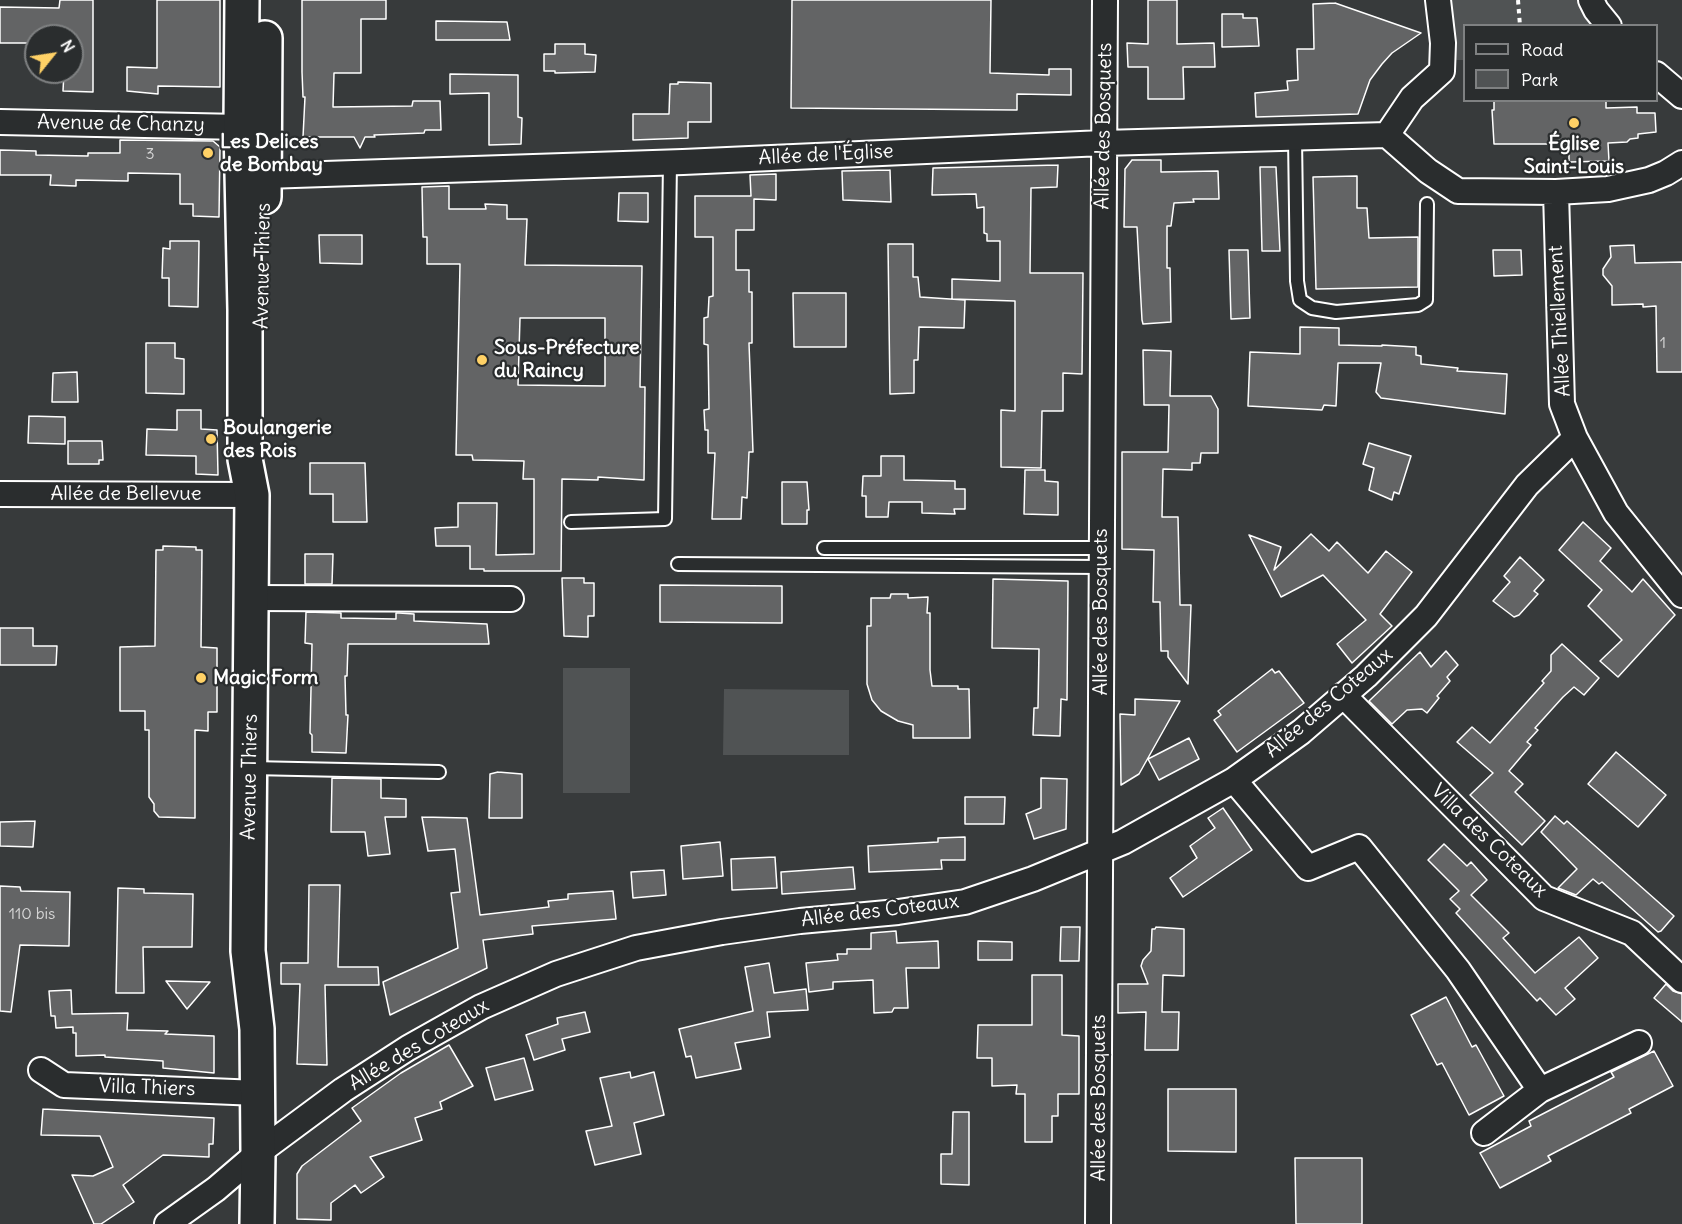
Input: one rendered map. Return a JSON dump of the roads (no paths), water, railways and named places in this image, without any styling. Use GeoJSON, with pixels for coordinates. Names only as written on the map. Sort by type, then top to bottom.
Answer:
{"type":"FeatureCollection","features":[{"type":"Feature","properties":{"kind":"main road","name":"Avenue Thiers"},"geometry":{"type":"LineString","coordinates":[[244,0],[241,127],[245,459],[252,495],[248,951],[237,1021],[247,1092],[247,1163],[256,1224]]}},
{"type":"Feature","properties":{"kind":"main road","name":"Avenue Thiers"},"geometry":{"type":"LineString","coordinates":[[252,495],[260,458],[265,176],[265,0]]}},
{"type":"Feature","properties":{"kind":"main road","name":"Avenue Thiers"},"geometry":{"type":"LineString","coordinates":[[235,1224],[247,1163]]}},
{"type":"Feature","properties":{"kind":"street"},"geometry":{"type":"LineString","coordinates":[[244,0],[254,16],[254,167],[265,176]]}},
{"type":"Feature","properties":{"kind":"street","name":"Allée des Bosquets"},"geometry":{"type":"LineString","coordinates":[[1098,1224],[1105,0]]}},
{"type":"Feature","properties":{"kind":"street"},"geometry":{"type":"LineString","coordinates":[[1437,0],[1443,43],[1442,71],[1412,98],[1388,135],[1428,171],[1458,191],[1556,192],[1608,189],[1649,180],[1682,163]]}},
{"type":"Feature","properties":{"kind":"street"},"geometry":{"type":"LineString","coordinates":[[1591,0],[1607,24]]}},
{"type":"Feature","properties":{"kind":"street"},"geometry":{"type":"LineString","coordinates":[[1658,76],[1682,96]]}},
{"type":"Feature","properties":{"kind":"street","name":"Avenue de Chanzy"},"geometry":{"type":"LineString","coordinates":[[0,122],[241,127]]}},
{"type":"Feature","properties":{"kind":"street","name":"Allée de l'Église"},"geometry":{"type":"LineString","coordinates":[[265,176],[670,162],[1103,143],[1388,135]]}},
{"type":"Feature","properties":{"kind":"street","name":"Allée Thiellement"},"geometry":{"type":"LineString","coordinates":[[1556,192],[1562,404],[1575,438],[1617,513],[1682,595]]}},
{"type":"Feature","properties":{"kind":"street","name":"Allée des Coteaux"},"geometry":{"type":"LineString","coordinates":[[167,1224],[344,1090],[408,1048],[481,1007],[556,974],[636,948],[711,934],[965,902],[1033,879],[1123,842],[1233,780],[1301,732],[1366,676],[1426,616],[1527,485],[1575,438]]}},
{"type":"Feature","properties":{"kind":"street","name":"Allée de Bellevue"},"geometry":{"type":"LineString","coordinates":[[0,494],[252,495]]}},
{"type":"Feature","properties":{"kind":"street"},"geometry":{"type":"LineString","coordinates":[[251,598],[511,599]]}},
{"type":"Feature","properties":{"kind":"street","name":"Villa des Coteaux"},"geometry":{"type":"LineString","coordinates":[[1343,695],[1544,898],[1632,933],[1682,980]]}},
{"type":"Feature","properties":{"kind":"street"},"geometry":{"type":"LineString","coordinates":[[1233,780],[1308,868],[1359,847],[1458,970],[1540,1090]]}},
{"type":"Feature","properties":{"kind":"street"},"geometry":{"type":"LineString","coordinates":[[1484,1133],[1540,1090],[1639,1043]]}},
{"type":"Feature","properties":{"kind":"street","name":"Villa Thiers"},"geometry":{"type":"LineString","coordinates":[[41,1070],[64,1085],[247,1092]]}},
{"type":"Feature","properties":{"kind":"lane"},"geometry":{"type":"LineString","coordinates":[[1294,138],[1297,281],[1300,300],[1312,308],[1336,312],[1419,305],[1426,300],[1427,204]]}},
{"type":"Feature","properties":{"kind":"lane"},"geometry":{"type":"LineString","coordinates":[[571,522],[665,519],[670,162]]}},
{"type":"Feature","properties":{"kind":"lane"},"geometry":{"type":"LineString","coordinates":[[824,548],[1101,557]]}},
{"type":"Feature","properties":{"kind":"lane"},"geometry":{"type":"LineString","coordinates":[[678,564],[1101,557]]}},
{"type":"Feature","properties":{"kind":"lane"},"geometry":{"type":"LineString","coordinates":[[250,768],[439,772]]}},
{"type":"Feature","properties":{"kind":"place","name":"Église Saint-Louis"},"geometry":{"type":"Point","coordinates":[1574,123]}},
{"type":"Feature","properties":{"kind":"place","name":"Les Delices de Bombay"},"geometry":{"type":"Point","coordinates":[208,153]}},
{"type":"Feature","properties":{"kind":"place","name":"Sous-Préfecture du Raincy"},"geometry":{"type":"Point","coordinates":[482,360]}},
{"type":"Feature","properties":{"kind":"place","name":"Boulangerie des Rois"},"geometry":{"type":"Point","coordinates":[211,439]}},
{"type":"Feature","properties":{"kind":"place","name":"Magic Form"},"geometry":{"type":"Point","coordinates":[201,678]}}]}
